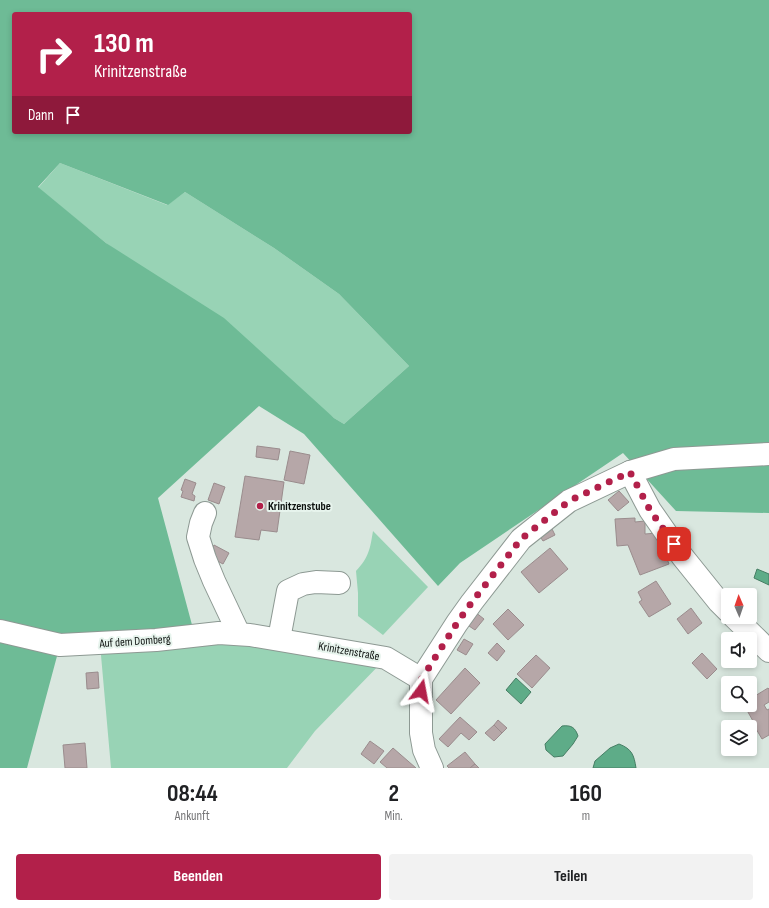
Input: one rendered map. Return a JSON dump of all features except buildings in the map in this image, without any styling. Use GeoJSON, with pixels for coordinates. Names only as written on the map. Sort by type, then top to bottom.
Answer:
{"type":"FeatureCollection","features":[{"type":"Feature","properties":{"kind":"street"},"geometry":{"type":"LineString","coordinates":[[432,768],[424,750],[421,733],[421,680],[457,623],[521,539],[569,501],[630,472],[674,459],[769,454]]}},
{"type":"Feature","properties":{"kind":"street"},"geometry":{"type":"LineString","coordinates":[[630,472],[654,516],[682,556],[721,604]]}},
{"type":"Feature","properties":{"kind":"street"},"geometry":{"type":"LineString","coordinates":[[205,513],[198,537],[214,581],[239,634]]}},
{"type":"Feature","properties":{"kind":"street"},"geometry":{"type":"LineString","coordinates":[[275,639],[288,591],[303,584],[316,582],[339,584]]}},
{"type":"Feature","properties":{"kind":"street"},"geometry":{"type":"LineString","coordinates":[[741,624],[769,651]]}},
{"type":"Feature","properties":{"kind":"street","name":"Auf dem Domberg"},"geometry":{"type":"LineString","coordinates":[[0,631],[60,645],[156,640],[219,633],[250,635],[275,639]]}},
{"type":"Feature","properties":{"kind":"street","name":"Krinitzenstraße"},"geometry":{"type":"LineString","coordinates":[[275,639],[386,658],[421,680]]}},
{"type":"Feature","properties":{"kind":"shaded area"},"geometry":{"type":"Polygon","coordinates":[[[0,0],[769,0],[769,513],[676,511],[623,453],[460,563],[438,586],[304,434],[259,406],[158,498],[195,636],[60,645],[27,768],[0,768],[0,0]],[[60,163],[38,187],[106,243],[224,318],[334,418],[344,424],[409,366],[339,294],[274,248],[185,192],[168,205],[60,163]]]}},
{"type":"Feature","properties":{"kind":"shaded area"},"geometry":{"type":"Polygon","coordinates":[[[60,163],[167,205],[185,192],[274,248],[339,294],[409,366],[344,424],[334,418],[106,243],[38,188],[60,163]]]}},
{"type":"Feature","properties":{"kind":"shaded area"},"geometry":{"type":"Polygon","coordinates":[[[373,531],[428,587],[383,635],[358,616],[356,571],[364,561],[368,552],[373,531]]]}},
{"type":"Feature","properties":{"kind":"shaded area"},"geometry":{"type":"Polygon","coordinates":[[[757,569],[769,574],[769,585],[754,578],[757,569]]]}},
{"type":"Feature","properties":{"kind":"shaded area"},"geometry":{"type":"Polygon","coordinates":[[[219,633],[386,658],[315,731],[287,768],[111,768],[100,644],[219,633]]]}},
{"type":"Feature","properties":{"kind":"shaded area"},"geometry":{"type":"Polygon","coordinates":[[[516,678],[531,692],[521,704],[506,690],[516,678]]]}},
{"type":"Feature","properties":{"kind":"shaded area"},"geometry":{"type":"Polygon","coordinates":[[[562,726],[572,727],[576,730],[578,736],[563,756],[554,757],[546,750],[545,744],[562,726]]]}},
{"type":"Feature","properties":{"kind":"shaded area"},"geometry":{"type":"Polygon","coordinates":[[[619,744],[630,750],[636,768],[593,768],[595,761],[610,748],[619,744]]]}},
{"type":"Feature","properties":{"kind":"place","name":"Krinitzenstube"},"geometry":{"type":"Point","coordinates":[260,506]}},
{"type":"Feature","properties":{"kind":"route"},"geometry":{"type":"LineString","coordinates":[[421,691],[421,680],[457,623],[480,591],[521,539],[569,501],[630,472],[650,510],[674,544]]}}]}
